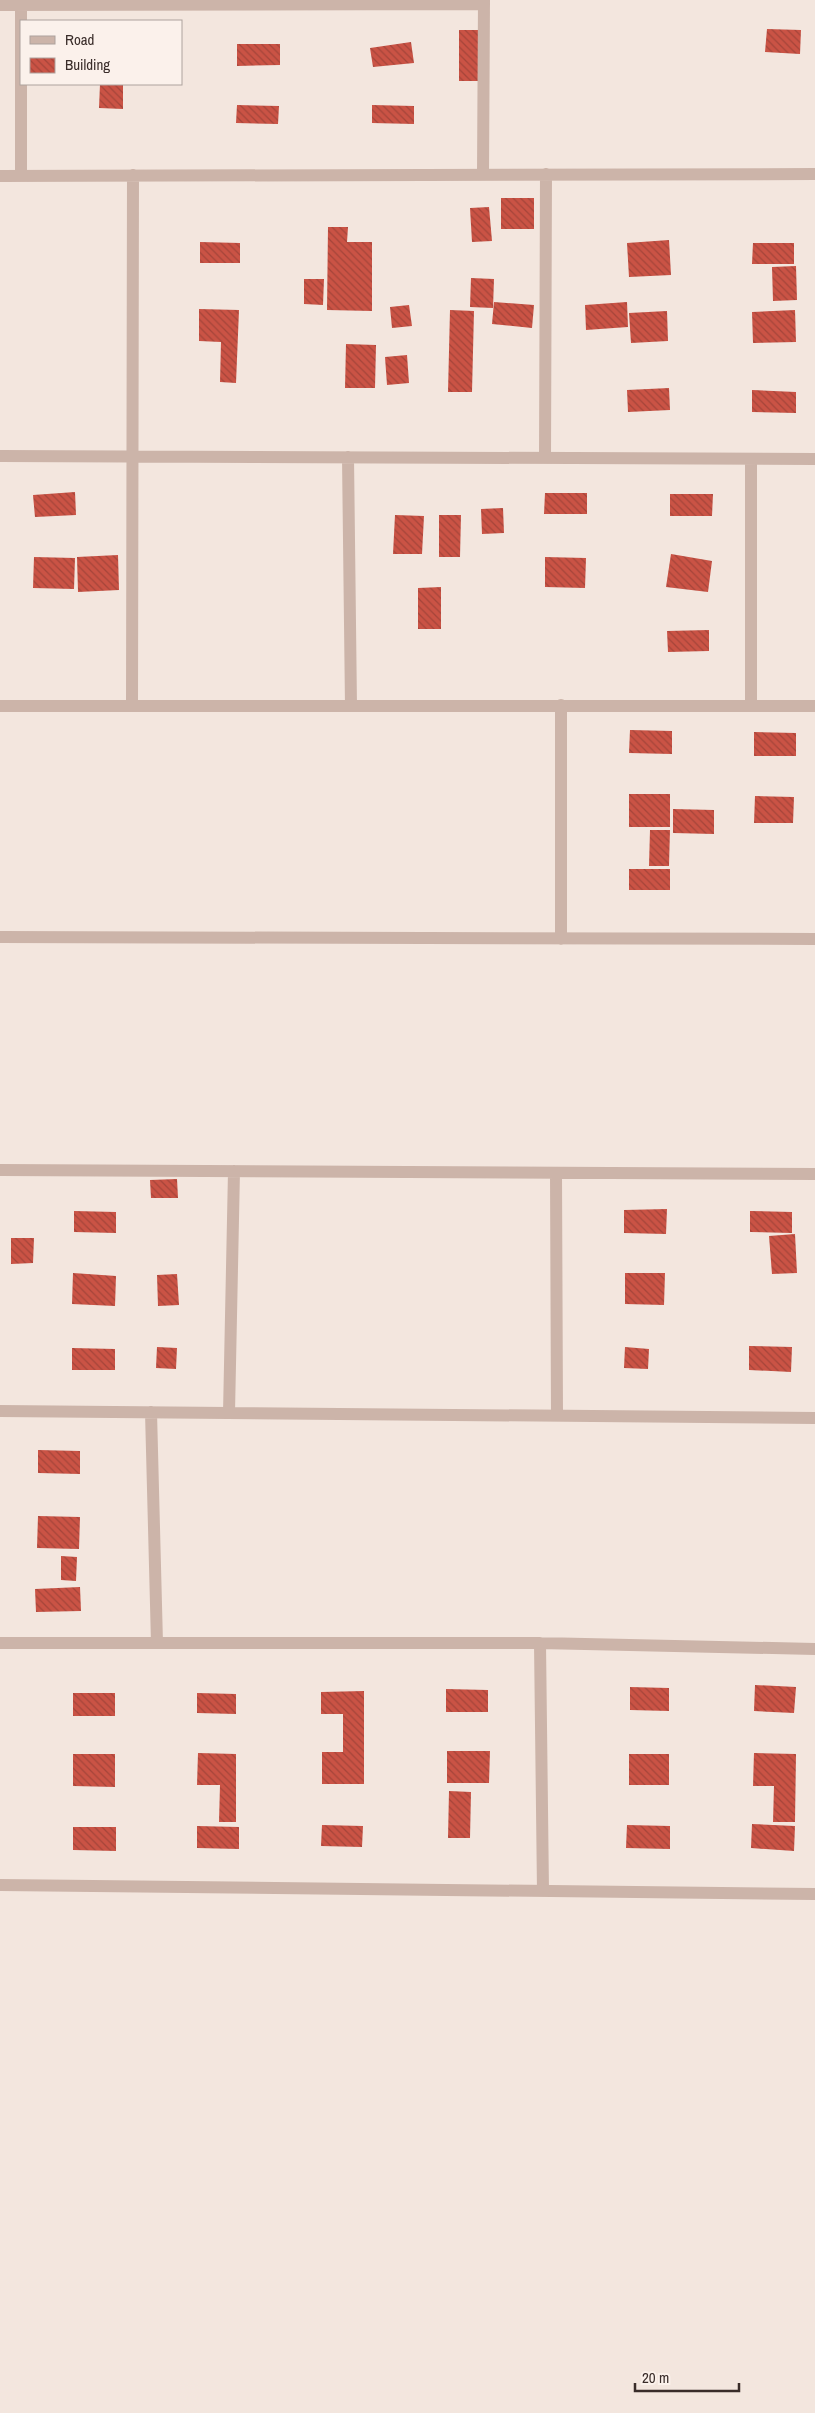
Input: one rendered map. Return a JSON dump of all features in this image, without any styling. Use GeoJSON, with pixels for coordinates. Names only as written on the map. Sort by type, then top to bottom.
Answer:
{"type":"FeatureCollection","features":[{"type":"Feature","properties":{"kind":"street"},"geometry":{"type":"LineString","coordinates":[[21,2],[21,20]]}},
{"type":"Feature","properties":{"kind":"street"},"geometry":{"type":"LineString","coordinates":[[0,5],[21,2],[484,2],[483,174]]}},
{"type":"Feature","properties":{"kind":"street"},"geometry":{"type":"LineString","coordinates":[[21,85],[21,176]]}},
{"type":"Feature","properties":{"kind":"street"},"geometry":{"type":"LineString","coordinates":[[544,458],[546,174]]}},
{"type":"Feature","properties":{"kind":"street"},"geometry":{"type":"LineString","coordinates":[[0,176],[815,174]]}},
{"type":"Feature","properties":{"kind":"street"},"geometry":{"type":"LineString","coordinates":[[132,706],[134,457],[133,175]]}},
{"type":"Feature","properties":{"kind":"street"},"geometry":{"type":"LineString","coordinates":[[0,456],[815,459]]}},
{"type":"Feature","properties":{"kind":"street"},"geometry":{"type":"LineString","coordinates":[[348,457],[351,706]]}},
{"type":"Feature","properties":{"kind":"street"},"geometry":{"type":"LineString","coordinates":[[751,458],[751,706]]}},
{"type":"Feature","properties":{"kind":"street"},"geometry":{"type":"LineString","coordinates":[[561,705],[561,939]]}},
{"type":"Feature","properties":{"kind":"street"},"geometry":{"type":"LineString","coordinates":[[0,706],[815,706]]}},
{"type":"Feature","properties":{"kind":"street"},"geometry":{"type":"LineString","coordinates":[[0,937],[815,939]]}},
{"type":"Feature","properties":{"kind":"street"},"geometry":{"type":"LineString","coordinates":[[0,1170],[815,1174]]}},
{"type":"Feature","properties":{"kind":"street"},"geometry":{"type":"LineString","coordinates":[[229,1413],[234,1172]]}},
{"type":"Feature","properties":{"kind":"street"},"geometry":{"type":"LineString","coordinates":[[556,1173],[557,1415]]}},
{"type":"Feature","properties":{"kind":"street"},"geometry":{"type":"LineString","coordinates":[[0,1411],[815,1418]]}},
{"type":"Feature","properties":{"kind":"street"},"geometry":{"type":"LineString","coordinates":[[151,1412],[157,1643]]}},
{"type":"Feature","properties":{"kind":"street"},"geometry":{"type":"LineString","coordinates":[[0,1643],[540,1643],[815,1649]]}},
{"type":"Feature","properties":{"kind":"street"},"geometry":{"type":"LineString","coordinates":[[540,1643],[543,1891]]}},
{"type":"Feature","properties":{"kind":"street"},"geometry":{"type":"LineString","coordinates":[[0,1885],[815,1894]]}},
{"type":"Feature","properties":{"kind":"building"},"geometry":{"type":"Polygon","coordinates":[[[767,29],[801,30],[800,54],[765,52],[767,29]]]}},
{"type":"Feature","properties":{"kind":"building"},"geometry":{"type":"Polygon","coordinates":[[[459,30],[482,30],[482,81],[459,81],[459,30]]]}},
{"type":"Feature","properties":{"kind":"building"},"geometry":{"type":"Polygon","coordinates":[[[411,42],[414,63],[373,67],[370,48],[411,42]]]}},
{"type":"Feature","properties":{"kind":"building"},"geometry":{"type":"Polygon","coordinates":[[[237,44],[280,44],[280,65],[237,66],[237,44]]]}},
{"type":"Feature","properties":{"kind":"building"},"geometry":{"type":"Polygon","coordinates":[[[100,85],[123,85],[123,109],[99,108],[100,85]]]}},
{"type":"Feature","properties":{"kind":"building"},"geometry":{"type":"Polygon","coordinates":[[[237,105],[279,106],[278,124],[236,123],[237,105]]]}},
{"type":"Feature","properties":{"kind":"building"},"geometry":{"type":"Polygon","coordinates":[[[372,105],[414,106],[414,124],[372,123],[372,105]]]}},
{"type":"Feature","properties":{"kind":"building"},"geometry":{"type":"Polygon","coordinates":[[[501,198],[534,198],[534,229],[501,229],[501,198]]]}},
{"type":"Feature","properties":{"kind":"building"},"geometry":{"type":"Polygon","coordinates":[[[489,207],[492,241],[472,242],[470,208],[489,207]]]}},
{"type":"Feature","properties":{"kind":"building"},"geometry":{"type":"Polygon","coordinates":[[[328,227],[348,227],[347,242],[372,242],[372,311],[327,310],[328,227]]]}},
{"type":"Feature","properties":{"kind":"building"},"geometry":{"type":"Polygon","coordinates":[[[669,240],[671,275],[629,277],[627,243],[669,240]]]}},
{"type":"Feature","properties":{"kind":"building"},"geometry":{"type":"Polygon","coordinates":[[[200,242],[240,243],[240,263],[200,263],[200,242]]]}},
{"type":"Feature","properties":{"kind":"building"},"geometry":{"type":"Polygon","coordinates":[[[753,243],[794,243],[794,264],[752,264],[753,243]]]}},
{"type":"Feature","properties":{"kind":"building"},"geometry":{"type":"Polygon","coordinates":[[[796,266],[797,300],[773,301],[772,267],[796,266]]]}},
{"type":"Feature","properties":{"kind":"building"},"geometry":{"type":"Polygon","coordinates":[[[471,278],[494,279],[493,308],[470,307],[471,278]]]}},
{"type":"Feature","properties":{"kind":"building"},"geometry":{"type":"Polygon","coordinates":[[[304,279],[324,279],[323,305],[304,304],[304,279]]]}},
{"type":"Feature","properties":{"kind":"building"},"geometry":{"type":"Polygon","coordinates":[[[494,302],[534,305],[532,328],[492,324],[494,302]]]}},
{"type":"Feature","properties":{"kind":"building"},"geometry":{"type":"Polygon","coordinates":[[[627,302],[628,327],[586,330],[585,305],[627,302]]]}},
{"type":"Feature","properties":{"kind":"building"},"geometry":{"type":"Polygon","coordinates":[[[409,305],[412,326],[392,328],[390,307],[409,305]]]}},
{"type":"Feature","properties":{"kind":"building"},"geometry":{"type":"Polygon","coordinates":[[[199,309],[239,310],[236,383],[220,382],[221,342],[199,341],[199,309]]]}},
{"type":"Feature","properties":{"kind":"building"},"geometry":{"type":"Polygon","coordinates":[[[450,310],[474,311],[472,392],[448,392],[450,310]]]}},
{"type":"Feature","properties":{"kind":"building"},"geometry":{"type":"Polygon","coordinates":[[[795,310],[796,342],[753,343],[752,312],[795,310]]]}},
{"type":"Feature","properties":{"kind":"building"},"geometry":{"type":"Polygon","coordinates":[[[667,311],[668,341],[631,343],[629,313],[667,311]]]}},
{"type":"Feature","properties":{"kind":"building"},"geometry":{"type":"Polygon","coordinates":[[[346,344],[376,345],[375,388],[345,388],[346,344]]]}},
{"type":"Feature","properties":{"kind":"building"},"geometry":{"type":"Polygon","coordinates":[[[407,355],[409,383],[387,385],[385,357],[407,355]]]}},
{"type":"Feature","properties":{"kind":"building"},"geometry":{"type":"Polygon","coordinates":[[[669,388],[670,410],[628,412],[627,390],[669,388]]]}},
{"type":"Feature","properties":{"kind":"building"},"geometry":{"type":"Polygon","coordinates":[[[752,390],[796,392],[796,413],[752,412],[752,390]]]}},
{"type":"Feature","properties":{"kind":"building"},"geometry":{"type":"Polygon","coordinates":[[[75,492],[76,515],[35,517],[33,495],[75,492]]]}},
{"type":"Feature","properties":{"kind":"building"},"geometry":{"type":"Polygon","coordinates":[[[545,493],[587,493],[587,514],[544,514],[545,493]]]}},
{"type":"Feature","properties":{"kind":"building"},"geometry":{"type":"Polygon","coordinates":[[[670,494],[713,494],[712,516],[670,516],[670,494]]]}},
{"type":"Feature","properties":{"kind":"building"},"geometry":{"type":"Polygon","coordinates":[[[503,508],[504,533],[482,534],[481,509],[503,508]]]}},
{"type":"Feature","properties":{"kind":"building"},"geometry":{"type":"Polygon","coordinates":[[[395,515],[424,516],[422,554],[393,554],[395,515]]]}},
{"type":"Feature","properties":{"kind":"building"},"geometry":{"type":"Polygon","coordinates":[[[439,515],[461,515],[460,557],[439,557],[439,515]]]}},
{"type":"Feature","properties":{"kind":"building"},"geometry":{"type":"Polygon","coordinates":[[[671,554],[712,561],[708,592],[666,587],[671,554]]]}},
{"type":"Feature","properties":{"kind":"building"},"geometry":{"type":"Polygon","coordinates":[[[118,555],[119,590],[78,592],[77,557],[118,555]]]}},
{"type":"Feature","properties":{"kind":"building"},"geometry":{"type":"Polygon","coordinates":[[[34,557],[75,558],[74,589],[33,588],[34,557]]]}},
{"type":"Feature","properties":{"kind":"building"},"geometry":{"type":"Polygon","coordinates":[[[545,557],[586,558],[585,588],[545,587],[545,557]]]}},
{"type":"Feature","properties":{"kind":"building"},"geometry":{"type":"Polygon","coordinates":[[[441,587],[441,629],[418,629],[418,588],[441,587]]]}},
{"type":"Feature","properties":{"kind":"building"},"geometry":{"type":"Polygon","coordinates":[[[709,630],[709,651],[668,652],[667,631],[709,630]]]}},
{"type":"Feature","properties":{"kind":"building"},"geometry":{"type":"Polygon","coordinates":[[[630,730],[672,731],[672,754],[629,753],[630,730]]]}},
{"type":"Feature","properties":{"kind":"building"},"geometry":{"type":"Polygon","coordinates":[[[754,732],[796,733],[796,756],[754,756],[754,732]]]}},
{"type":"Feature","properties":{"kind":"building"},"geometry":{"type":"Polygon","coordinates":[[[629,794],[670,794],[670,827],[629,827],[629,794]]]}},
{"type":"Feature","properties":{"kind":"building"},"geometry":{"type":"Polygon","coordinates":[[[755,796],[794,797],[793,823],[754,823],[755,796]]]}},
{"type":"Feature","properties":{"kind":"building"},"geometry":{"type":"Polygon","coordinates":[[[673,809],[714,810],[714,834],[673,833],[673,809]]]}},
{"type":"Feature","properties":{"kind":"building"},"geometry":{"type":"Polygon","coordinates":[[[650,830],[670,830],[669,866],[649,866],[650,830]]]}},
{"type":"Feature","properties":{"kind":"building"},"geometry":{"type":"Polygon","coordinates":[[[629,869],[670,869],[670,890],[629,890],[629,869]]]}},
{"type":"Feature","properties":{"kind":"building"},"geometry":{"type":"Polygon","coordinates":[[[177,1179],[178,1198],[151,1198],[150,1180],[177,1179]]]}},
{"type":"Feature","properties":{"kind":"building"},"geometry":{"type":"Polygon","coordinates":[[[667,1209],[666,1234],[624,1233],[624,1210],[667,1209]]]}},
{"type":"Feature","properties":{"kind":"building"},"geometry":{"type":"Polygon","coordinates":[[[74,1211],[116,1212],[116,1233],[74,1232],[74,1211]]]}},
{"type":"Feature","properties":{"kind":"building"},"geometry":{"type":"Polygon","coordinates":[[[750,1211],[792,1212],[792,1233],[750,1232],[750,1211]]]}},
{"type":"Feature","properties":{"kind":"building"},"geometry":{"type":"Polygon","coordinates":[[[795,1234],[797,1273],[772,1274],[769,1236],[795,1234]]]}},
{"type":"Feature","properties":{"kind":"building"},"geometry":{"type":"Polygon","coordinates":[[[11,1238],[34,1238],[33,1263],[11,1264],[11,1238]]]}},
{"type":"Feature","properties":{"kind":"building"},"geometry":{"type":"Polygon","coordinates":[[[73,1273],[116,1276],[115,1306],[72,1304],[73,1273]]]}},
{"type":"Feature","properties":{"kind":"building"},"geometry":{"type":"Polygon","coordinates":[[[625,1273],[665,1273],[664,1305],[625,1304],[625,1273]]]}},
{"type":"Feature","properties":{"kind":"building"},"geometry":{"type":"Polygon","coordinates":[[[177,1274],[179,1305],[158,1306],[157,1275],[177,1274]]]}},
{"type":"Feature","properties":{"kind":"building"},"geometry":{"type":"Polygon","coordinates":[[[749,1346],[792,1347],[791,1372],[749,1370],[749,1346]]]}},
{"type":"Feature","properties":{"kind":"building"},"geometry":{"type":"Polygon","coordinates":[[[157,1347],[177,1348],[176,1369],[156,1368],[157,1347]]]}},
{"type":"Feature","properties":{"kind":"building"},"geometry":{"type":"Polygon","coordinates":[[[625,1347],[649,1349],[648,1369],[624,1368],[625,1347]]]}},
{"type":"Feature","properties":{"kind":"building"},"geometry":{"type":"Polygon","coordinates":[[[72,1348],[115,1349],[115,1370],[72,1370],[72,1348]]]}},
{"type":"Feature","properties":{"kind":"building"},"geometry":{"type":"Polygon","coordinates":[[[38,1450],[80,1451],[80,1474],[38,1473],[38,1450]]]}},
{"type":"Feature","properties":{"kind":"building"},"geometry":{"type":"Polygon","coordinates":[[[38,1516],[80,1517],[79,1549],[37,1548],[38,1516]]]}},
{"type":"Feature","properties":{"kind":"building"},"geometry":{"type":"Polygon","coordinates":[[[61,1556],[77,1557],[76,1581],[61,1580],[61,1556]]]}},
{"type":"Feature","properties":{"kind":"building"},"geometry":{"type":"Polygon","coordinates":[[[80,1587],[81,1611],[36,1612],[35,1589],[80,1587]]]}},
{"type":"Feature","properties":{"kind":"building"},"geometry":{"type":"Polygon","coordinates":[[[755,1685],[796,1687],[794,1713],[754,1711],[755,1685]]]}},
{"type":"Feature","properties":{"kind":"building"},"geometry":{"type":"Polygon","coordinates":[[[630,1687],[669,1688],[669,1711],[630,1710],[630,1687]]]}},
{"type":"Feature","properties":{"kind":"building"},"geometry":{"type":"Polygon","coordinates":[[[446,1689],[488,1690],[488,1712],[446,1712],[446,1689]]]}},
{"type":"Feature","properties":{"kind":"building"},"geometry":{"type":"Polygon","coordinates":[[[364,1691],[364,1784],[322,1784],[322,1752],[343,1752],[343,1714],[321,1714],[321,1692],[364,1691]]]}},
{"type":"Feature","properties":{"kind":"building"},"geometry":{"type":"Polygon","coordinates":[[[73,1693],[115,1693],[115,1716],[73,1716],[73,1693]]]}},
{"type":"Feature","properties":{"kind":"building"},"geometry":{"type":"Polygon","coordinates":[[[197,1693],[236,1694],[236,1714],[197,1713],[197,1693]]]}},
{"type":"Feature","properties":{"kind":"building"},"geometry":{"type":"Polygon","coordinates":[[[447,1751],[490,1751],[489,1783],[447,1783],[447,1751]]]}},
{"type":"Feature","properties":{"kind":"building"},"geometry":{"type":"Polygon","coordinates":[[[198,1753],[236,1754],[236,1822],[219,1822],[220,1785],[197,1785],[198,1753]]]}},
{"type":"Feature","properties":{"kind":"building"},"geometry":{"type":"Polygon","coordinates":[[[754,1753],[796,1754],[795,1822],[773,1822],[774,1786],[753,1786],[754,1753]]]}},
{"type":"Feature","properties":{"kind":"building"},"geometry":{"type":"Polygon","coordinates":[[[73,1754],[115,1754],[115,1787],[73,1786],[73,1754]]]}},
{"type":"Feature","properties":{"kind":"building"},"geometry":{"type":"Polygon","coordinates":[[[629,1754],[669,1754],[669,1785],[629,1785],[629,1754]]]}},
{"type":"Feature","properties":{"kind":"building"},"geometry":{"type":"Polygon","coordinates":[[[449,1791],[471,1792],[470,1838],[448,1838],[449,1791]]]}},
{"type":"Feature","properties":{"kind":"building"},"geometry":{"type":"Polygon","coordinates":[[[752,1824],[795,1826],[794,1851],[751,1848],[752,1824]]]}},
{"type":"Feature","properties":{"kind":"building"},"geometry":{"type":"Polygon","coordinates":[[[322,1825],[363,1826],[362,1847],[321,1846],[322,1825]]]}},
{"type":"Feature","properties":{"kind":"building"},"geometry":{"type":"Polygon","coordinates":[[[627,1825],[670,1826],[670,1849],[626,1848],[627,1825]]]}},
{"type":"Feature","properties":{"kind":"building"},"geometry":{"type":"Polygon","coordinates":[[[197,1826],[239,1827],[239,1849],[197,1848],[197,1826]]]}},
{"type":"Feature","properties":{"kind":"building"},"geometry":{"type":"Polygon","coordinates":[[[73,1827],[116,1827],[116,1851],[73,1850],[73,1827]]]}}]}
